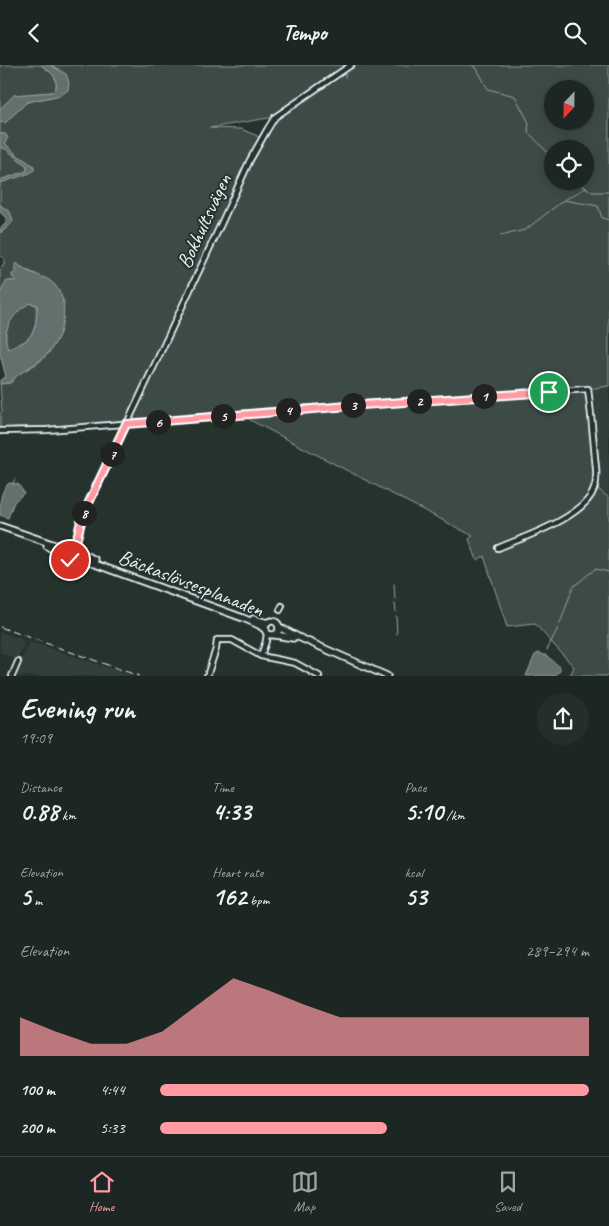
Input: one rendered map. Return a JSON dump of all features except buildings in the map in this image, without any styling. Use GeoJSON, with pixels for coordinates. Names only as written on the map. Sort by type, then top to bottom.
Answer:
{"type":"FeatureCollection","features":[{"type":"Feature","properties":{"kind":"street","name":"Bokhultsvägen"},"geometry":{"type":"LineString","coordinates":[[72,547],[82,517],[221,225],[250,159],[275,117],[351,65]]}},
{"type":"Feature","properties":{"kind":"street"},"geometry":{"type":"LineString","coordinates":[[0,431],[47,431],[361,405],[588,389],[596,479],[594,491],[578,510],[567,518],[498,548]]}},
{"type":"Feature","properties":{"kind":"street","name":"Bäckaslövsesplanaden"},"geometry":{"type":"LineString","coordinates":[[0,527],[48,543],[72,547],[84,556],[103,564],[250,618],[268,623],[275,622],[279,627],[298,637],[387,676]]}},
{"type":"Feature","properties":{"kind":"street","name":"Bäckaslövsesplanaden"},"geometry":{"type":"LineString","coordinates":[[0,527],[54,549],[67,560],[75,559],[95,564],[234,615],[259,625],[270,633],[290,637],[379,676]]}},
{"type":"Feature","properties":{"kind":"street"},"geometry":{"type":"LineString","coordinates":[[63,555],[63,550],[72,547],[75,559]]}},
{"type":"Feature","properties":{"kind":"street","name":"Bäckaslövsesplanaden"},"geometry":{"type":"LineString","coordinates":[[268,623],[266,625],[270,633]]}},
{"type":"Feature","properties":{"kind":"street","name":"Bäckaslövsesplanaden"},"geometry":{"type":"LineString","coordinates":[[270,633],[278,632],[279,627]]}},
{"type":"Feature","properties":{"kind":"street"},"geometry":{"type":"LineString","coordinates":[[261,656],[270,633]]}},
{"type":"Feature","properties":{"kind":"street"},"geometry":{"type":"LineString","coordinates":[[207,676],[217,640],[232,640],[261,656],[295,663],[319,676]]}},
{"type":"Feature","properties":{"kind":"street"},"geometry":{"type":"LineString","coordinates":[[12,676],[18,663]]}},
{"type":"Feature","properties":{"kind":"shaded area"},"geometry":{"type":"Polygon","coordinates":[[[0,65],[41,65],[55,77],[56,88],[53,92],[14,95],[0,109],[0,65]]]}},
{"type":"Feature","properties":{"kind":"shaded area"},"geometry":{"type":"Polygon","coordinates":[[[41,65],[50,65],[66,74],[69,83],[68,90],[61,95],[27,102],[5,123],[0,122],[0,109],[14,95],[52,92],[56,88],[55,77],[41,65]]]}},
{"type":"Feature","properties":{"kind":"shaded area"},"geometry":{"type":"Polygon","coordinates":[[[50,65],[609,65],[609,386],[588,389],[596,479],[599,490],[609,498],[609,676],[570,676],[574,667],[535,624],[507,627],[484,556],[477,560],[469,539],[473,536],[250,420],[241,411],[208,416],[43,427],[13,427],[13,432],[0,431],[0,414],[2,412],[0,384],[11,383],[17,375],[38,363],[49,353],[60,333],[64,301],[50,282],[18,264],[16,265],[16,273],[12,277],[15,278],[15,281],[9,281],[0,293],[0,269],[4,265],[4,258],[0,256],[0,233],[8,227],[10,212],[0,205],[0,183],[30,173],[34,166],[17,155],[5,143],[6,134],[0,134],[0,122],[5,122],[27,102],[61,95],[59,69],[50,65]],[[274,118],[210,128],[241,129],[262,138],[274,118]]]}},
{"type":"Feature","properties":{"kind":"shaded area"},"geometry":{"type":"Polygon","coordinates":[[[1,133],[8,137],[5,143],[17,155],[34,166],[34,170],[0,183],[0,180],[27,171],[27,166],[6,149],[0,147],[1,133]]]}},
{"type":"Feature","properties":{"kind":"shaded area"},"geometry":{"type":"Polygon","coordinates":[[[0,147],[6,149],[27,166],[27,171],[0,180],[0,147]]]}},
{"type":"Feature","properties":{"kind":"shaded area"},"geometry":{"type":"Polygon","coordinates":[[[0,205],[10,212],[13,221],[0,233],[0,229],[6,223],[6,218],[0,212],[0,205]]]}},
{"type":"Feature","properties":{"kind":"shaded area"},"geometry":{"type":"Polygon","coordinates":[[[17,263],[20,267],[53,283],[62,299],[63,319],[53,347],[44,357],[18,374],[10,382],[0,384],[0,380],[6,377],[0,354],[0,293],[7,281],[15,281],[16,279],[12,277],[12,274],[16,273],[17,263]],[[30,303],[24,306],[10,322],[6,335],[8,349],[29,338],[36,323],[37,305],[30,303]]]}},
{"type":"Feature","properties":{"kind":"shaded area"},"geometry":{"type":"Polygon","coordinates":[[[30,303],[36,305],[36,323],[32,333],[25,341],[8,349],[6,347],[6,332],[10,320],[18,311],[30,303]]]}},
{"type":"Feature","properties":{"kind":"shaded area"},"geometry":{"type":"Polygon","coordinates":[[[609,386],[609,498],[599,490],[596,479],[588,389],[609,386]]]}},
{"type":"Feature","properties":{"kind":"shaded area"},"geometry":{"type":"Polygon","coordinates":[[[9,483],[18,484],[24,493],[14,502],[8,518],[0,515],[0,506],[2,493],[9,483]]]}},
{"type":"Feature","properties":{"kind":"shaded area"},"geometry":{"type":"Polygon","coordinates":[[[0,632],[21,639],[24,645],[17,660],[0,652],[0,632]]]}},
{"type":"Feature","properties":{"kind":"shaded area"},"geometry":{"type":"Polygon","coordinates":[[[30,642],[115,670],[133,676],[13,676],[30,642]]]}},
{"type":"Feature","properties":{"kind":"shaded area"},"geometry":{"type":"Polygon","coordinates":[[[539,653],[547,656],[560,667],[560,671],[555,676],[526,676],[535,655],[539,653]]]}},
{"type":"Feature","properties":{"kind":"waterway"},"geometry":{"type":"LineString","coordinates":[[472,65],[477,69],[488,89],[515,96],[529,123],[528,132],[544,149]]}},
{"type":"Feature","properties":{"kind":"waterway"},"geometry":{"type":"LineString","coordinates":[[345,77],[346,71]]}},
{"type":"Feature","properties":{"kind":"waterway"},"geometry":{"type":"LineString","coordinates":[[582,190],[564,200],[598,206],[602,218],[609,220]]}},
{"type":"Feature","properties":{"kind":"waterway"},"geometry":{"type":"LineString","coordinates":[[589,190],[592,192],[609,192]]}},
{"type":"Feature","properties":{"kind":"waterway"},"geometry":{"type":"LineString","coordinates":[[500,236],[525,230],[564,200]]}},
{"type":"Feature","properties":{"kind":"waterway"},"geometry":{"type":"LineString","coordinates":[[12,485],[15,479]]}},
{"type":"Feature","properties":{"kind":"waterway"},"geometry":{"type":"LineString","coordinates":[[560,624],[573,587],[595,569],[609,572]]}},
{"type":"Feature","properties":{"kind":"waterway"},"geometry":{"type":"LineString","coordinates":[[394,584],[395,599]]}},
{"type":"Feature","properties":{"kind":"waterway"},"geometry":{"type":"LineString","coordinates":[[395,604],[396,612]]}},
{"type":"Feature","properties":{"kind":"waterway"},"geometry":{"type":"LineString","coordinates":[[396,616],[397,634]]}},
{"type":"Feature","properties":{"kind":"waterway"},"geometry":{"type":"LineString","coordinates":[[547,650],[558,628]]}},
{"type":"Feature","properties":{"kind":"railway"},"geometry":{"type":"LineString","coordinates":[[0,627],[139,676]]}},
{"type":"Feature","properties":{"kind":"route"},"geometry":{"type":"LineString","coordinates":[[70,560],[75,559],[78,553],[75,546],[80,522],[126,424],[549,392]]}}]}
